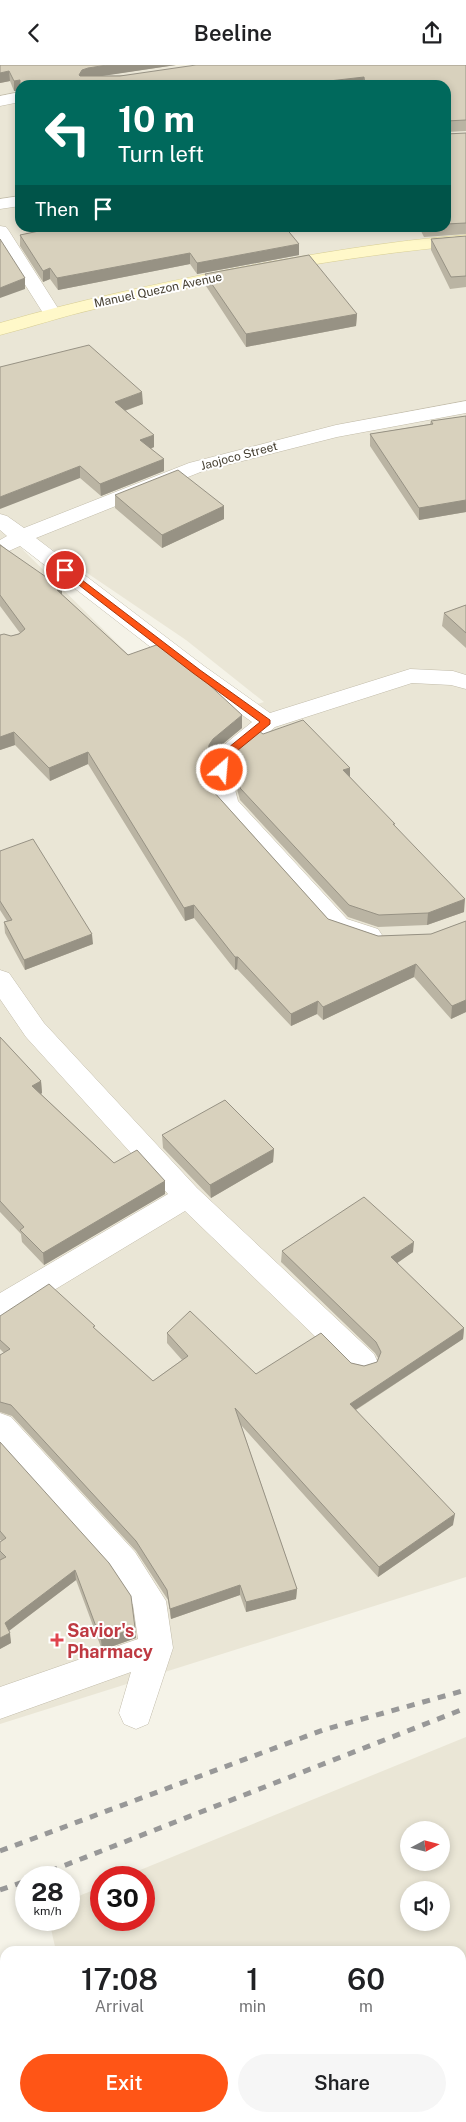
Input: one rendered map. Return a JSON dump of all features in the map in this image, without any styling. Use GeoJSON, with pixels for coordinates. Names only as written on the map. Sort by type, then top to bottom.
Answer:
{"type":"FeatureCollection","features":[{"type":"Feature","properties":{"kind":"street"},"geometry":{"type":"LineString","coordinates":[[0,101],[15,98]]}},
{"type":"Feature","properties":{"kind":"street"},"geometry":{"type":"LineString","coordinates":[[0,204],[15,202]]}},
{"type":"Feature","properties":{"kind":"street"},"geometry":{"type":"LineString","coordinates":[[0,231],[52,313]]}},
{"type":"Feature","properties":{"kind":"street","name":"Manuel Quezon Avenue"},"geometry":{"type":"LineString","coordinates":[[0,329],[52,313],[160,288],[328,257],[466,240]]}},
{"type":"Feature","properties":{"kind":"street","name":"Jaojoco Street"},"geometry":{"type":"LineString","coordinates":[[0,549],[22,536],[196,467],[336,431],[466,407]]}},
{"type":"Feature","properties":{"kind":"street"},"geometry":{"type":"LineString","coordinates":[[0,520],[196,671],[267,722]]}},
{"type":"Feature","properties":{"kind":"street"},"geometry":{"type":"LineString","coordinates":[[395,937],[377,938],[338,925],[227,803],[221,782],[222,758],[267,722],[410,676],[453,678],[466,683]]}},
{"type":"Feature","properties":{"kind":"street"},"geometry":{"type":"LineString","coordinates":[[0,979],[35,1030],[188,1196],[362,1363]]}},
{"type":"Feature","properties":{"kind":"street"},"geometry":{"type":"LineString","coordinates":[[0,1308],[188,1196]]}},
{"type":"Feature","properties":{"kind":"street"},"geometry":{"type":"LineString","coordinates":[[0,1426],[124,1562],[149,1601],[156,1648],[136,1713]]}},
{"type":"Feature","properties":{"kind":"street"},"geometry":{"type":"LineString","coordinates":[[0,1703],[156,1648]]}},
{"type":"Feature","properties":{"kind":"shaded area"},"geometry":{"type":"Polygon","coordinates":[[[0,65],[466,65],[466,1577],[0,1724],[0,527],[132,658],[202,721],[264,702],[186,640],[0,514],[0,65]]]}},
{"type":"Feature","properties":{"kind":"shaded area"},"geometry":{"type":"Polygon","coordinates":[[[466,1737],[466,1946],[55,1946],[51,1931],[80,1931],[80,1896],[90,1891],[90,1931],[155,1931],[155,1866],[150,1866],[466,1737]]]}},
{"type":"Feature","properties":{"kind":"building"},"geometry":{"type":"Polygon","coordinates":[[[0,65],[107,65],[82,70],[79,75],[120,76],[196,65],[466,65],[466,120],[451,121],[451,80],[364,80],[364,77],[338,80],[14,81],[9,71],[0,73],[0,65]]]}},
{"type":"Feature","properties":{"kind":"building"},"geometry":{"type":"Polygon","coordinates":[[[466,133],[466,223],[451,224],[451,134],[466,133]]]}},
{"type":"Feature","properties":{"kind":"building"},"geometry":{"type":"Polygon","coordinates":[[[34,232],[289,232],[299,244],[197,263],[190,253],[57,278],[50,268],[43,271],[20,235],[34,232]]]}},
{"type":"Feature","properties":{"kind":"building"},"geometry":{"type":"Polygon","coordinates":[[[466,236],[466,276],[451,277],[431,239],[466,236]]]}},
{"type":"Feature","properties":{"kind":"building"},"geometry":{"type":"Polygon","coordinates":[[[0,239],[25,278],[0,288],[0,239]]]}},
{"type":"Feature","properties":{"kind":"building"},"geometry":{"type":"Polygon","coordinates":[[[309,255],[357,314],[246,334],[205,274],[309,255]]]}},
{"type":"Feature","properties":{"kind":"building"},"geometry":{"type":"Polygon","coordinates":[[[89,345],[142,392],[115,402],[154,435],[140,440],[164,459],[100,484],[80,466],[0,497],[0,367],[89,345]]]}},
{"type":"Feature","properties":{"kind":"building"},"geometry":{"type":"Polygon","coordinates":[[[466,416],[466,500],[419,508],[370,434],[433,424],[431,421],[466,416]]]}},
{"type":"Feature","properties":{"kind":"building"},"geometry":{"type":"Polygon","coordinates":[[[178,470],[224,506],[162,535],[115,495],[178,470]]]}},
{"type":"Feature","properties":{"kind":"building"},"geometry":{"type":"Polygon","coordinates":[[[0,545],[62,588],[57,590],[128,655],[159,644],[192,669],[242,715],[213,739],[209,745],[207,765],[213,791],[328,919],[378,936],[431,934],[466,921],[466,1000],[452,1006],[416,964],[323,1007],[318,1001],[291,1014],[238,957],[235,957],[194,905],[184,908],[88,752],[49,768],[14,732],[0,737],[0,635],[11,636],[19,634],[25,629],[0,595],[0,545]]]}},
{"type":"Feature","properties":{"kind":"building"},"geometry":{"type":"Polygon","coordinates":[[[466,605],[466,633],[444,613],[466,605]]]}},
{"type":"Feature","properties":{"kind":"building"},"geometry":{"type":"Polygon","coordinates":[[[303,720],[350,768],[343,770],[465,899],[428,913],[379,915],[349,905],[240,788],[235,770],[236,750],[259,731],[263,734],[303,720]]]}},
{"type":"Feature","properties":{"kind":"building"},"geometry":{"type":"Polygon","coordinates":[[[33,839],[92,934],[24,960],[4,922],[12,920],[0,901],[0,851],[33,839]]]}},
{"type":"Feature","properties":{"kind":"building"},"geometry":{"type":"Polygon","coordinates":[[[0,1037],[41,1081],[32,1086],[114,1163],[137,1150],[165,1181],[43,1253],[20,1230],[24,1227],[0,1201],[0,1037]]]}},
{"type":"Feature","properties":{"kind":"building"},"geometry":{"type":"Polygon","coordinates":[[[225,1100],[274,1149],[210,1185],[162,1135],[225,1100]]]}},
{"type":"Feature","properties":{"kind":"building"},"geometry":{"type":"Polygon","coordinates":[[[364,1197],[414,1242],[391,1257],[464,1328],[350,1404],[455,1514],[379,1567],[235,1408],[297,1589],[246,1602],[240,1585],[170,1609],[167,1590],[136,1541],[11,1405],[0,1402],[0,1355],[10,1349],[0,1340],[0,1316],[49,1284],[153,1381],[188,1356],[167,1333],[190,1311],[256,1374],[321,1333],[351,1363],[364,1366],[377,1362],[381,1352],[376,1342],[282,1251],[364,1197]]]}},
{"type":"Feature","properties":{"kind":"building"},"geometry":{"type":"Polygon","coordinates":[[[0,1442],[109,1563],[131,1596],[135,1628],[101,1640],[75,1570],[5,1623],[10,1633],[0,1638],[0,1560],[6,1557],[0,1551],[0,1542],[6,1538],[0,1531],[0,1442]]]}},
{"type":"Feature","properties":{"kind":"railway"},"geometry":{"type":"LineString","coordinates":[[0,1851],[323,1730],[466,1690]]}},
{"type":"Feature","properties":{"kind":"railway"},"geometry":{"type":"LineString","coordinates":[[63,1866],[466,1708]]}},
{"type":"Feature","properties":{"kind":"railway"},"geometry":{"type":"LineString","coordinates":[[0,1890],[15,1885]]}},
{"type":"Feature","properties":{"kind":"place","name":"Savior's Pharmacy"},"geometry":{"type":"Point","coordinates":[57,1640]}},
{"type":"Feature","properties":{"kind":"route"},"geometry":{"type":"LineString","coordinates":[[65,570],[196,671],[267,722],[222,758],[222,770]]}}]}
